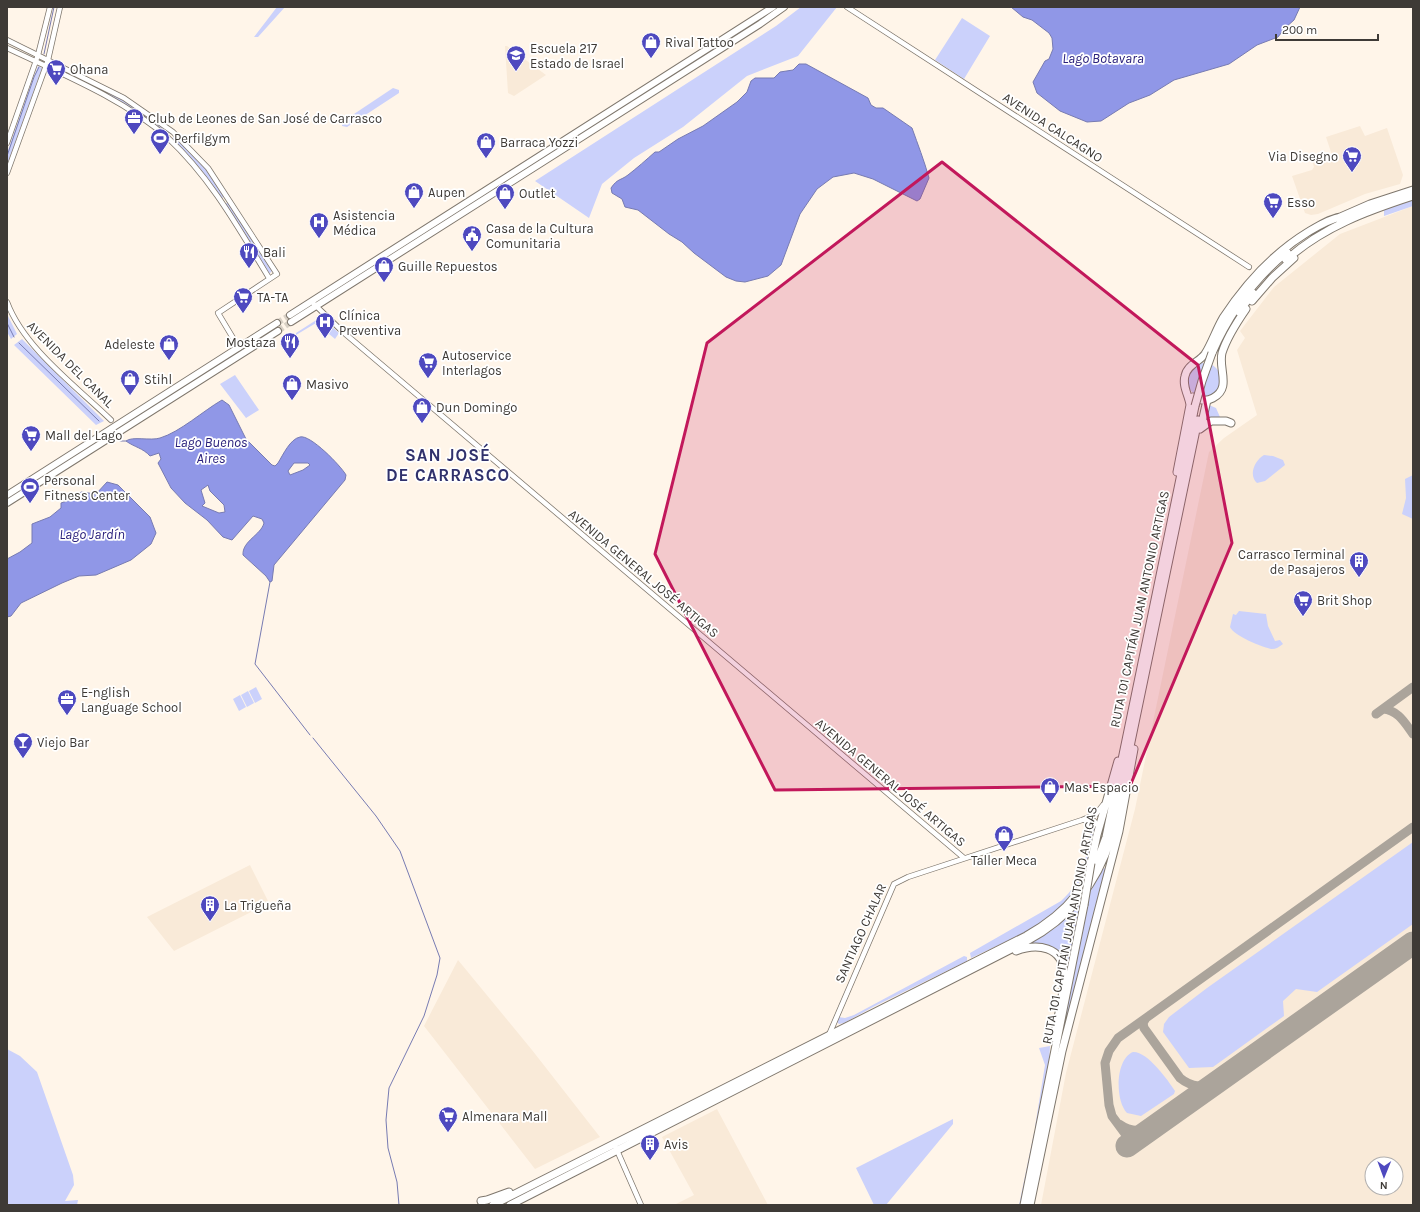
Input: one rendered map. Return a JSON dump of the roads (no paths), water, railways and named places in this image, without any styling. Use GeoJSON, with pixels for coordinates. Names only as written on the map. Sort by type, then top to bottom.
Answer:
{"type":"FeatureCollection","features":[{"type":"Feature","properties":{"kind":"highway","name":"RUTA 101 CAPITÁN JUAN ANTONIO ARTIGAS"},"geometry":{"type":"LineString","coordinates":[[1024,1205],[1084,905],[1091,863],[1099,827],[1126,728],[1130,724],[1198,407],[1202,380],[1235,309],[1262,275],[1297,244],[1341,217],[1370,204],[1413,190]]}},
{"type":"Feature","properties":{"kind":"highway","name":"RUTA 101 CAPITÁN JUAN ANTONIO ARTIGAS"},"geometry":{"type":"LineString","coordinates":[[1214,354],[1234,321],[1262,282],[1300,248],[1326,231],[1357,215],[1413,196]]}},
{"type":"Feature","properties":{"kind":"highway"},"geometry":{"type":"LineString","coordinates":[[1170,538],[1170,506],[1189,412],[1188,392],[1184,382],[1187,370],[1205,353],[1230,308],[1258,272],[1274,256],[1297,239],[1333,218],[1341,217]]}},
{"type":"Feature","properties":{"kind":"highway"},"geometry":{"type":"LineString","coordinates":[[1222,371],[1222,359],[1225,348],[1238,322],[1254,299],[1283,268],[1326,231]]}},
{"type":"Feature","properties":{"kind":"highway"},"geometry":{"type":"LineString","coordinates":[[1188,392],[1197,399],[1207,400],[1215,397],[1223,388],[1225,379],[1218,365],[1211,361],[1203,360],[1196,362]]}},
{"type":"Feature","properties":{"kind":"highway"},"geometry":{"type":"LineString","coordinates":[[1170,538],[1176,534],[1186,500],[1207,400]]}},
{"type":"Feature","properties":{"kind":"highway"},"geometry":{"type":"LineString","coordinates":[[1200,429],[1211,420],[1226,421],[1231,423]]}},
{"type":"Feature","properties":{"kind":"highway","name":"RUTA 101 CAPITÁN JUAN ANTONIO ARTIGAS"},"geometry":{"type":"LineString","coordinates":[[1030,1205],[1059,1065],[1124,811],[1138,724],[1137,715],[1170,538]]}},
{"type":"Feature","properties":{"kind":"highway"},"geometry":{"type":"LineString","coordinates":[[493,1205],[826,1044],[1038,935],[1054,924],[1075,905],[1100,869],[1111,838],[1137,715]]}},
{"type":"Feature","properties":{"kind":"highway"},"geometry":{"type":"LineString","coordinates":[[510,1205],[615,1147],[828,1035],[1026,936],[1048,922],[1066,907],[1082,889],[1100,856],[1111,815],[1130,724]]}},
{"type":"Feature","properties":{"kind":"highway"},"geometry":{"type":"LineString","coordinates":[[993,958],[998,959],[1020,949],[1035,946],[1053,952],[1063,966],[1064,982],[1043,1111]]}},
{"type":"Feature","properties":{"kind":"highway"},"geometry":{"type":"LineString","coordinates":[[481,1200],[487,1200],[542,1180]]}},
{"type":"Feature","properties":{"kind":"main road"},"geometry":{"type":"LineString","coordinates":[[290,315],[773,7]]}},
{"type":"Feature","properties":{"kind":"main road"},"geometry":{"type":"LineString","coordinates":[[291,322],[760,24],[784,7]]}},
{"type":"Feature","properties":{"kind":"main road"},"geometry":{"type":"LineString","coordinates":[[7,495],[277,324]]}},
{"type":"Feature","properties":{"kind":"main road"},"geometry":{"type":"LineString","coordinates":[[7,503],[278,331]]}},
{"type":"Feature","properties":{"kind":"street"},"geometry":{"type":"LineString","coordinates":[[7,144],[36,62],[50,7]]}},
{"type":"Feature","properties":{"kind":"street"},"geometry":{"type":"LineString","coordinates":[[7,173],[48,60],[60,7]]}},
{"type":"Feature","properties":{"kind":"street","name":"AVENIDA CALCAGNO"},"geometry":{"type":"LineString","coordinates":[[847,7],[1248,267]]}},
{"type":"Feature","properties":{"kind":"street"},"geometry":{"type":"LineString","coordinates":[[7,40],[129,101],[173,132],[208,168],[277,274],[218,313],[239,348]]}},
{"type":"Feature","properties":{"kind":"street"},"geometry":{"type":"LineString","coordinates":[[7,48],[46,66],[121,105],[168,138],[193,164],[223,202],[269,278]]}},
{"type":"Feature","properties":{"kind":"street","name":"AVENIDA DEL CANAL"},"geometry":{"type":"LineString","coordinates":[[7,302],[12,316],[23,334],[111,420]]}},
{"type":"Feature","properties":{"kind":"street","name":"AVENIDA GENERAL JOSÉ ARTIGAS"},"geometry":{"type":"LineString","coordinates":[[311,302],[428,404],[964,858]]}},
{"type":"Feature","properties":{"kind":"street","name":"SANTIAGO CHALAR"},"geometry":{"type":"LineString","coordinates":[[826,1044],[834,1020],[894,884],[900,880],[964,858],[1082,820],[1099,812],[1107,800]]}},
{"type":"Feature","properties":{"kind":"street"},"geometry":{"type":"LineString","coordinates":[[1082,820],[1094,821],[1099,827]]}},
{"type":"Feature","properties":{"kind":"street"},"geometry":{"type":"LineString","coordinates":[[834,1020],[838,1025],[846,1026]]}},
{"type":"Feature","properties":{"kind":"street"},"geometry":{"type":"LineString","coordinates":[[615,1147],[641,1205]]}},
{"type":"Feature","properties":{"kind":"water","name":"Lago Botavara"},"geometry":{"type":"Polygon","coordinates":[[[1011,7],[1300,7],[1294,20],[1278,37],[1257,45],[1229,64],[1174,80],[1150,95],[1129,103],[1101,121],[1087,122],[1060,111],[1037,93],[1033,82],[1045,61],[1049,59],[1053,49],[1052,38],[1049,33],[1032,20],[1023,17],[1011,7]]]}},
{"type":"Feature","properties":{"kind":"water"},"geometry":{"type":"Polygon","coordinates":[[[799,64],[806,64],[868,98],[871,105],[876,108],[883,108],[912,128],[929,178],[920,199],[917,201],[873,179],[854,173],[833,177],[817,189],[800,214],[781,265],[768,276],[745,282],[736,281],[726,277],[638,210],[625,207],[622,199],[612,193],[611,188],[617,181],[628,175],[655,152],[659,152],[678,139],[703,126],[737,102],[747,92],[751,81],[755,78],[774,78],[780,72],[793,70],[799,64]]]}},
{"type":"Feature","properties":{"kind":"water","name":"Lago Buenos Aires"},"geometry":{"type":"Polygon","coordinates":[[[222,400],[229,405],[246,439],[272,465],[275,466],[278,463],[287,448],[296,438],[305,437],[318,445],[346,475],[345,480],[274,565],[272,581],[270,582],[266,576],[243,555],[245,546],[262,527],[264,523],[262,519],[253,516],[232,540],[223,537],[207,520],[185,503],[171,488],[158,463],[161,459],[159,453],[150,456],[126,441],[133,439],[156,439],[168,435],[222,400]],[[294,463],[288,471],[290,475],[303,470],[310,465],[308,463],[294,463]],[[208,485],[201,490],[205,503],[202,506],[219,513],[225,512],[224,505],[210,491],[208,485]]]}},
{"type":"Feature","properties":{"kind":"water","name":"Lago Jardín"},"geometry":{"type":"Polygon","coordinates":[[[107,482],[118,485],[150,517],[156,533],[151,544],[131,560],[96,575],[79,576],[21,603],[11,616],[7,617],[7,559],[32,543],[32,524],[50,517],[61,508],[61,503],[73,499],[81,492],[96,494],[107,482]]]}},
{"type":"Feature","properties":{"kind":"waterway"},"geometry":{"type":"LineString","coordinates":[[44,54],[54,7]]}},
{"type":"Feature","properties":{"kind":"waterway"},"geometry":{"type":"LineString","coordinates":[[7,156],[34,77],[39,67]]}},
{"type":"Feature","properties":{"kind":"waterway"},"geometry":{"type":"LineString","coordinates":[[7,323],[14,337]]}},
{"type":"Feature","properties":{"kind":"waterway"},"geometry":{"type":"LineString","coordinates":[[19,343],[99,421]]}},
{"type":"Feature","properties":{"kind":"waterway"},"geometry":{"type":"LineString","coordinates":[[120,441],[126,441]]}},
{"type":"Feature","properties":{"kind":"waterway"},"geometry":{"type":"LineString","coordinates":[[270,582],[255,664],[310,735]]}},
{"type":"Feature","properties":{"kind":"waterway"},"geometry":{"type":"LineString","coordinates":[[313,738],[376,816],[400,851],[440,958],[437,975],[424,1016],[389,1088],[386,1120],[388,1148],[397,1182],[399,1205]]}},
{"type":"Feature","properties":{"kind":"tunnel"},"geometry":{"type":"LineString","coordinates":[[277,323],[290,315]]}},
{"type":"Feature","properties":{"kind":"tunnel"},"geometry":{"type":"LineString","coordinates":[[278,331],[291,322]]}},
{"type":"Feature","properties":{"kind":"place","name":"Rival Tattoo"},"geometry":{"type":"Point","coordinates":[651,59]}},
{"type":"Feature","properties":{"kind":"place","name":"Escuela 217 Estado de Israel"},"geometry":{"type":"Point","coordinates":[516,72]}},
{"type":"Feature","properties":{"kind":"place","name":"Ohana"},"geometry":{"type":"Point","coordinates":[56,86]}},
{"type":"Feature","properties":{"kind":"place","name":"Club de Leones de San José de Carrasco"},"geometry":{"type":"Point","coordinates":[134,135]}},
{"type":"Feature","properties":{"kind":"place","name":"Perfilgym"},"geometry":{"type":"Point","coordinates":[160,155]}},
{"type":"Feature","properties":{"kind":"place","name":"Barraca Yozzi"},"geometry":{"type":"Point","coordinates":[486,159]}},
{"type":"Feature","properties":{"kind":"place","name":"Via Disegno"},"geometry":{"type":"Point","coordinates":[1352,173]}},
{"type":"Feature","properties":{"kind":"place","name":"Aupen"},"geometry":{"type":"Point","coordinates":[414,209]}},
{"type":"Feature","properties":{"kind":"place","name":"Outlet"},"geometry":{"type":"Point","coordinates":[505,210]}},
{"type":"Feature","properties":{"kind":"place","name":"Esso"},"geometry":{"type":"Point","coordinates":[1273,219]}},
{"type":"Feature","properties":{"kind":"place","name":"Asistencia Médica"},"geometry":{"type":"Point","coordinates":[319,239]}},
{"type":"Feature","properties":{"kind":"place","name":"Casa de la Cultura Comunitaria"},"geometry":{"type":"Point","coordinates":[472,252]}},
{"type":"Feature","properties":{"kind":"place","name":"Bali"},"geometry":{"type":"Point","coordinates":[249,269]}},
{"type":"Feature","properties":{"kind":"place","name":"Guille Repuestos"},"geometry":{"type":"Point","coordinates":[384,283]}},
{"type":"Feature","properties":{"kind":"place","name":"TA-TA"},"geometry":{"type":"Point","coordinates":[243,314]}},
{"type":"Feature","properties":{"kind":"place","name":"Clínica Preventiva"},"geometry":{"type":"Point","coordinates":[325,339]}},
{"type":"Feature","properties":{"kind":"place","name":"Mostaza"},"geometry":{"type":"Point","coordinates":[290,359]}},
{"type":"Feature","properties":{"kind":"place","name":"Adeleste"},"geometry":{"type":"Point","coordinates":[169,361]}},
{"type":"Feature","properties":{"kind":"place","name":"Autoservice Interlagos"},"geometry":{"type":"Point","coordinates":[428,379]}},
{"type":"Feature","properties":{"kind":"place","name":"Stihl"},"geometry":{"type":"Point","coordinates":[130,396]}},
{"type":"Feature","properties":{"kind":"place","name":"Masivo"},"geometry":{"type":"Point","coordinates":[292,401]}},
{"type":"Feature","properties":{"kind":"place","name":"Dun Domingo"},"geometry":{"type":"Point","coordinates":[422,424]}},
{"type":"Feature","properties":{"kind":"place","name":"Mall del Lago"},"geometry":{"type":"Point","coordinates":[31,452]}},
{"type":"Feature","properties":{"kind":"place","name":"Personal Fitness Center"},"geometry":{"type":"Point","coordinates":[30,504]}},
{"type":"Feature","properties":{"kind":"place","name":"Carrasco Terminal de Pasajeros"},"geometry":{"type":"Point","coordinates":[1359,578]}},
{"type":"Feature","properties":{"kind":"place","name":"Brit Shop"},"geometry":{"type":"Point","coordinates":[1303,617]}},
{"type":"Feature","properties":{"kind":"place","name":"E-nglish Language School"},"geometry":{"type":"Point","coordinates":[67,716]}},
{"type":"Feature","properties":{"kind":"place","name":"Viejo Bar"},"geometry":{"type":"Point","coordinates":[23,759]}},
{"type":"Feature","properties":{"kind":"place","name":"Mas Espacio"},"geometry":{"type":"Point","coordinates":[1050,804]}},
{"type":"Feature","properties":{"kind":"place","name":"Taller Meca"},"geometry":{"type":"Point","coordinates":[1004,852]}},
{"type":"Feature","properties":{"kind":"place","name":"La Trigueña"},"geometry":{"type":"Point","coordinates":[210,922]}},
{"type":"Feature","properties":{"kind":"place","name":"Almenara Mall"},"geometry":{"type":"Point","coordinates":[448,1133]}},
{"type":"Feature","properties":{"kind":"place","name":"Avis"},"geometry":{"type":"Point","coordinates":[650,1161]}},
{"type":"Feature","properties":{"kind":"district","name":"SAN JOSÉ DE CARRASCO"},"geometry":{"type":"Point","coordinates":[448,465]}}]}
